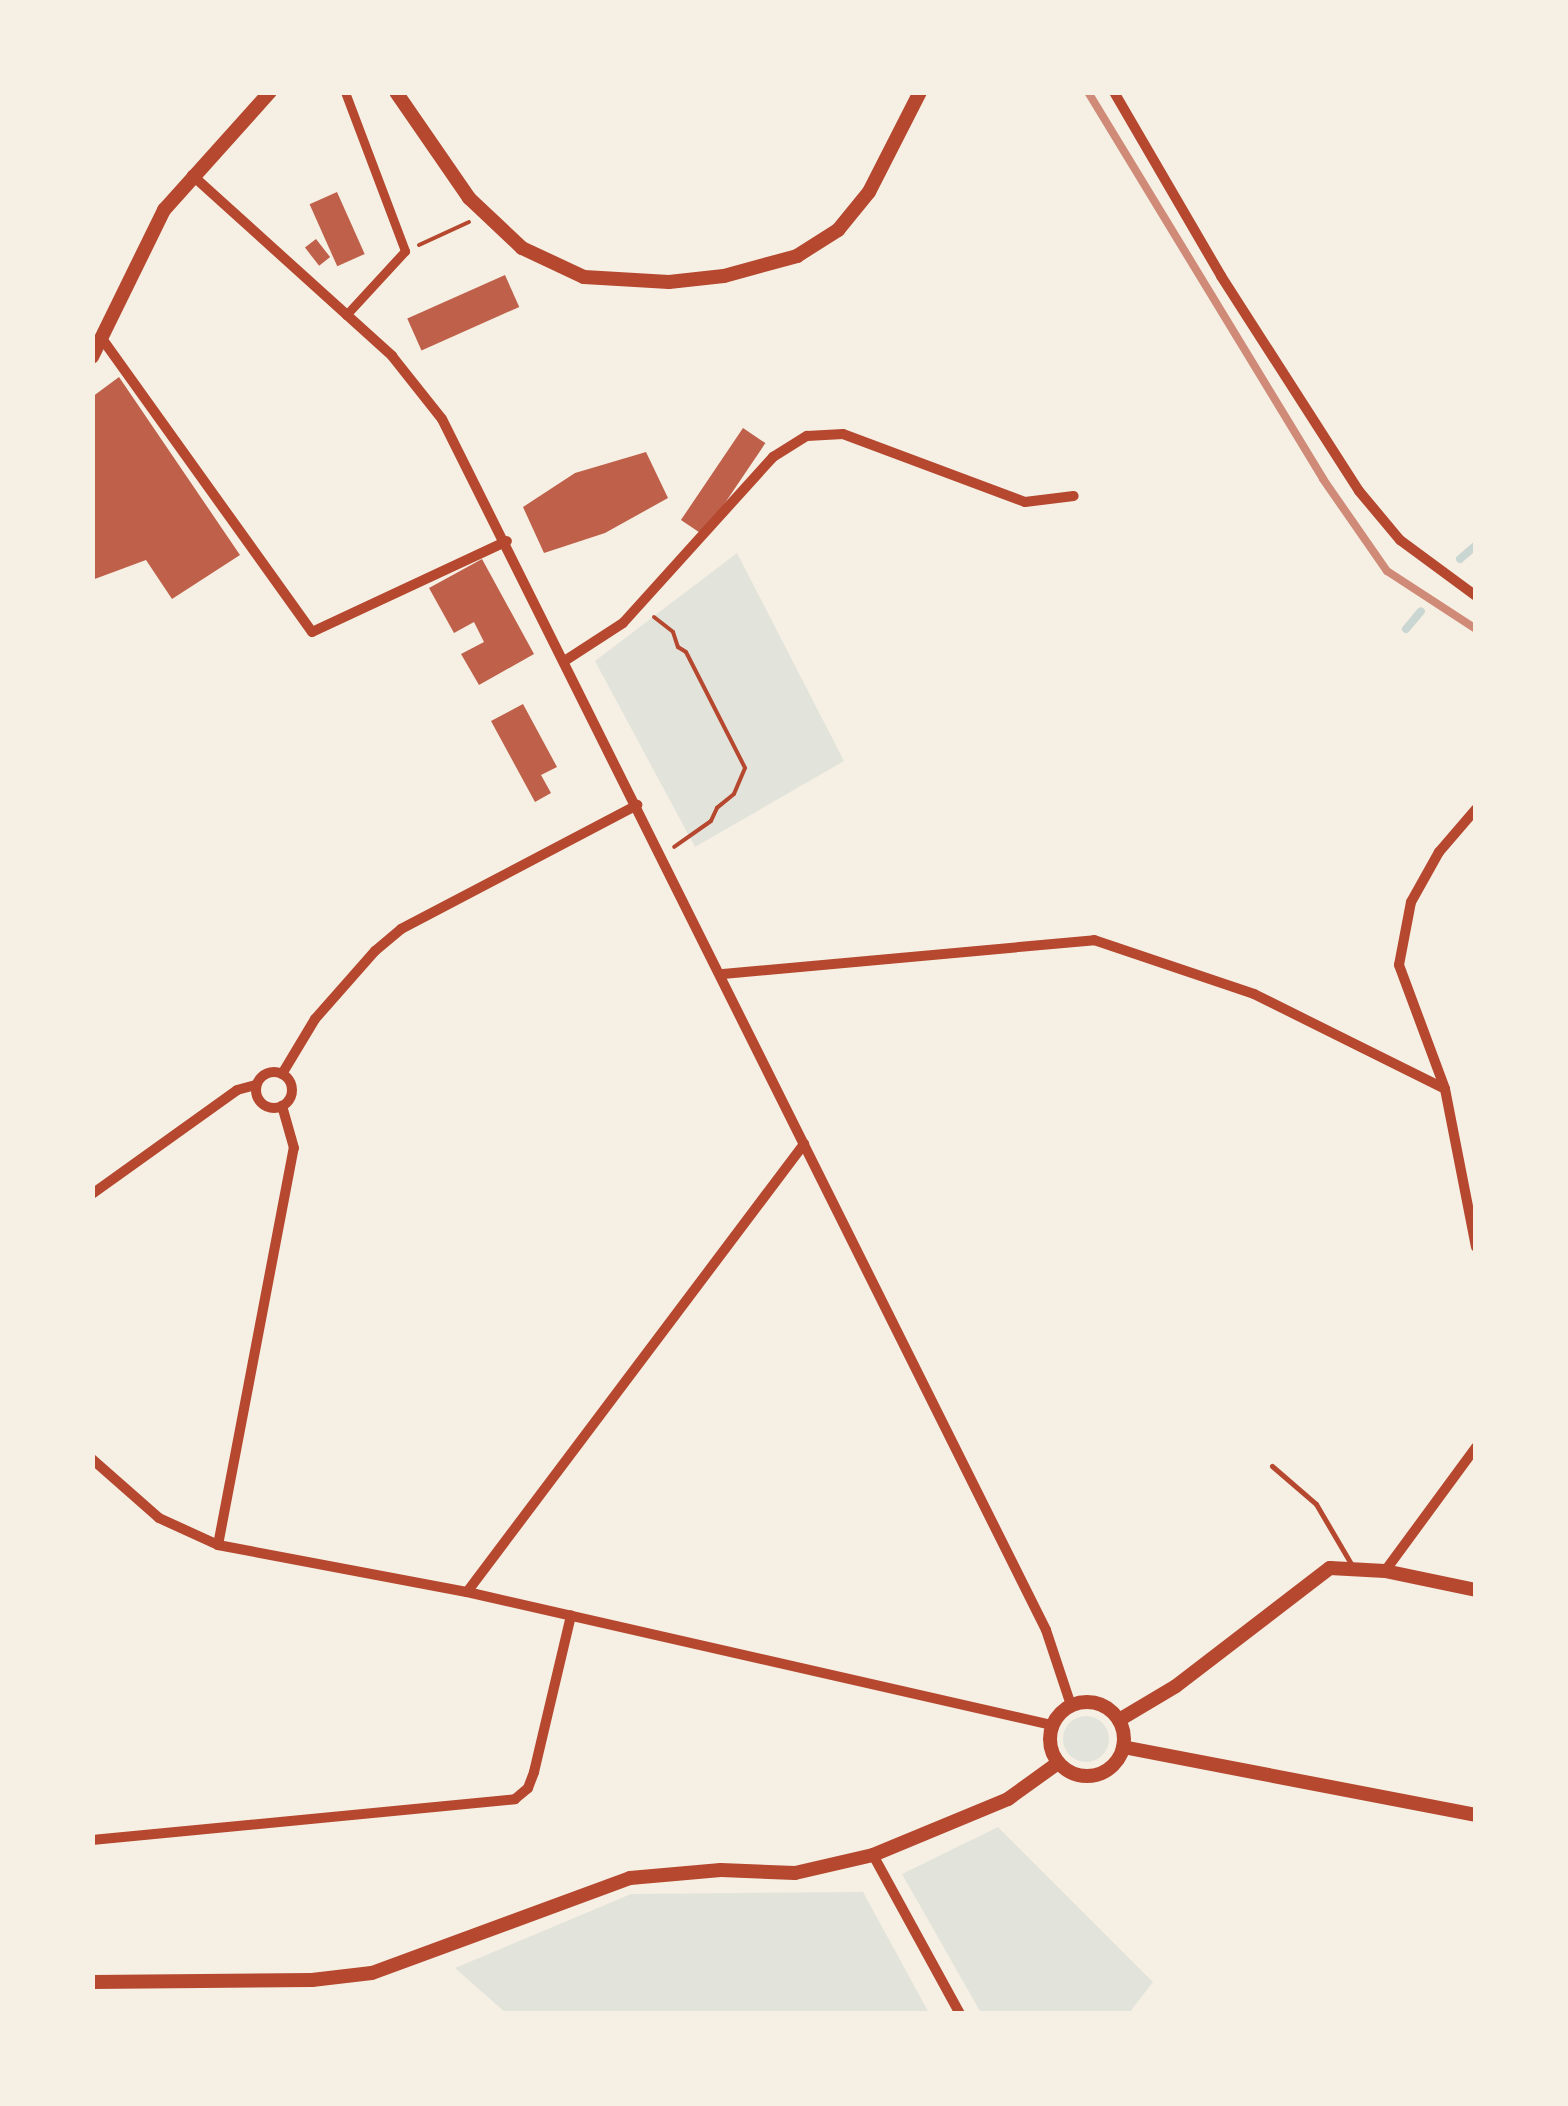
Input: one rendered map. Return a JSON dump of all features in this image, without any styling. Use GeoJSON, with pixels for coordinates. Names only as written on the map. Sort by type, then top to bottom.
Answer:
{"type":"FeatureCollection","features":[{"type":"Feature","properties":{"kind":"street"},"geometry":{"type":"LineString","coordinates":[[92,357],[164,210],[270,92]]}},
{"type":"Feature","properties":{"kind":"street"},"geometry":{"type":"LineString","coordinates":[[344,92],[405,251],[346,315]]}},
{"type":"Feature","properties":{"kind":"street"},"geometry":{"type":"LineString","coordinates":[[396,92],[469,198],[522,248],[584,278],[668,282],[724,276],[797,256],[838,230],[855,212],[920,92]]}},
{"type":"Feature","properties":{"kind":"street"},"geometry":{"type":"LineString","coordinates":[[1114,92],[1220,276],[1359,491],[1400,540],[1476,596]]}},
{"type":"Feature","properties":{"kind":"street"},"geometry":{"type":"LineString","coordinates":[[192,175],[392,356],[442,419],[723,974],[1046,1630],[1071,1706]]}},
{"type":"Feature","properties":{"kind":"street"},"geometry":{"type":"LineString","coordinates":[[103,340],[312,632],[507,541]]}},
{"type":"Feature","properties":{"kind":"street"},"geometry":{"type":"LineString","coordinates":[[566,660],[623,623],[774,457],[807,436],[843,434],[1026,502],[1074,496]]}},
{"type":"Feature","properties":{"kind":"street"},"geometry":{"type":"LineString","coordinates":[[282,1074],[315,1019],[375,951],[402,930],[637,805]]}},
{"type":"Feature","properties":{"kind":"street"},"geometry":{"type":"LineString","coordinates":[[1476,809],[1439,852],[1411,902],[1399,965],[1445,1089],[1476,1247]]}},
{"type":"Feature","properties":{"kind":"street"},"geometry":{"type":"LineString","coordinates":[[723,974],[1094,940],[1254,994],[1445,1089]]}},
{"type":"Feature","properties":{"kind":"street"},"geometry":{"type":"LineString","coordinates":[[92,1194],[238,1090],[256,1085],[268,1073],[282,1074]]}},
{"type":"Feature","properties":{"kind":"street"},"geometry":{"type":"LineString","coordinates":[[256,1085],[260,1103],[271,1108],[282,1106],[292,1092],[282,1074]]}},
{"type":"Feature","properties":{"kind":"street"},"geometry":{"type":"LineString","coordinates":[[218,1546],[294,1148],[282,1106]]}},
{"type":"Feature","properties":{"kind":"street"},"geometry":{"type":"LineString","coordinates":[[467,1592],[804,1144]]}},
{"type":"Feature","properties":{"kind":"street"},"geometry":{"type":"LineString","coordinates":[[1385,1571],[1476,1447]]}},
{"type":"Feature","properties":{"kind":"street"},"geometry":{"type":"LineString","coordinates":[[92,1459],[160,1518],[218,1546],[467,1592],[1052,1724]]}},
{"type":"Feature","properties":{"kind":"street"},"geometry":{"type":"LineString","coordinates":[[1118,1720],[1176,1686],[1330,1568],[1353,1566],[1476,1590]]}},
{"type":"Feature","properties":{"kind":"street"},"geometry":{"type":"LineString","coordinates":[[92,1840],[515,1798],[528,1788],[534,1772],[571,1615]]}},
{"type":"Feature","properties":{"kind":"street"},"geometry":{"type":"LineString","coordinates":[[1071,1706],[1103,1706],[1118,1720],[1123,1747],[1112,1767],[1090,1776],[1068,1771],[1058,1763],[1050,1745],[1052,1724],[1071,1706]]}},
{"type":"Feature","properties":{"kind":"street"},"geometry":{"type":"LineString","coordinates":[[1123,1747],[1476,1815]]}},
{"type":"Feature","properties":{"kind":"street"},"geometry":{"type":"LineString","coordinates":[[92,1982],[312,1980],[372,1973],[630,1878],[720,1870],[795,1873],[873,1855],[1008,1799],[1058,1763]]}},
{"type":"Feature","properties":{"kind":"street"},"geometry":{"type":"LineString","coordinates":[[873,1855],[960,2014]]}},
{"type":"Feature","properties":{"kind":"lane"},"geometry":{"type":"LineString","coordinates":[[1272,1466],[1316,1504],[1353,1566]]}},
{"type":"Feature","properties":{"kind":"path"},"geometry":{"type":"LineString","coordinates":[[405,251],[486,215]]}},
{"type":"Feature","properties":{"kind":"path"},"geometry":{"type":"LineString","coordinates":[[643,600],[686,652],[746,768],[734,794],[717,808],[711,821],[661,853]]}},
{"type":"Feature","properties":{"kind":"shaded area"},"geometry":{"type":"Polygon","coordinates":[[[737,553],[844,761],[695,847],[595,661],[737,553]]]}},
{"type":"Feature","properties":{"kind":"shaded area"},"geometry":{"type":"Polygon","coordinates":[[[1086,1716],[1102,1723],[1109,1739],[1102,1755],[1086,1762],[1070,1755],[1063,1739],[1070,1723],[1086,1716]]]}},
{"type":"Feature","properties":{"kind":"shaded area"},"geometry":{"type":"Polygon","coordinates":[[[998,1827],[1153,1982],[1129,2013],[981,2013],[902,1874],[998,1827]]]}},
{"type":"Feature","properties":{"kind":"shaded area"},"geometry":{"type":"Polygon","coordinates":[[[863,1892],[929,2013],[506,2013],[455,1968],[631,1894],[863,1892]]]}},
{"type":"Feature","properties":{"kind":"building"},"geometry":{"type":"Polygon","coordinates":[[[337,192],[365,254],[337,266],[310,204],[337,192]]]}},
{"type":"Feature","properties":{"kind":"building"},"geometry":{"type":"Polygon","coordinates":[[[316,239],[330,257],[319,266],[305,248],[316,239]]]}},
{"type":"Feature","properties":{"kind":"building"},"geometry":{"type":"Polygon","coordinates":[[[505,275],[519,307],[421,350],[407,319],[505,275]]]}},
{"type":"Feature","properties":{"kind":"building"},"geometry":{"type":"Polygon","coordinates":[[[119,377],[240,555],[172,599],[146,560],[92,580],[92,397],[119,377]]]}},
{"type":"Feature","properties":{"kind":"building"},"geometry":{"type":"Polygon","coordinates":[[[743,428],[765,443],[703,535],[681,520],[743,428]]]}},
{"type":"Feature","properties":{"kind":"building"},"geometry":{"type":"Polygon","coordinates":[[[646,452],[668,498],[605,533],[544,553],[523,507],[575,473],[646,452]]]}},
{"type":"Feature","properties":{"kind":"building"},"geometry":{"type":"Polygon","coordinates":[[[482,559],[534,654],[479,685],[461,654],[484,642],[474,622],[454,633],[429,588],[482,559]]]}},
{"type":"Feature","properties":{"kind":"building"},"geometry":{"type":"Polygon","coordinates":[[[523,704],[557,767],[541,775],[551,793],[535,802],[491,721],[523,704]]]}},
{"type":"Feature","properties":{"kind":"waterway"},"geometry":{"type":"LineString","coordinates":[[1460,559],[1476,545]]}},
{"type":"Feature","properties":{"kind":"waterway"},"geometry":{"type":"LineString","coordinates":[[1406,629],[1421,611]]}},
{"type":"Feature","properties":{"kind":"railway"},"geometry":{"type":"LineString","coordinates":[[1088,92],[1323,479],[1387,571],[1476,629]]}}]}
